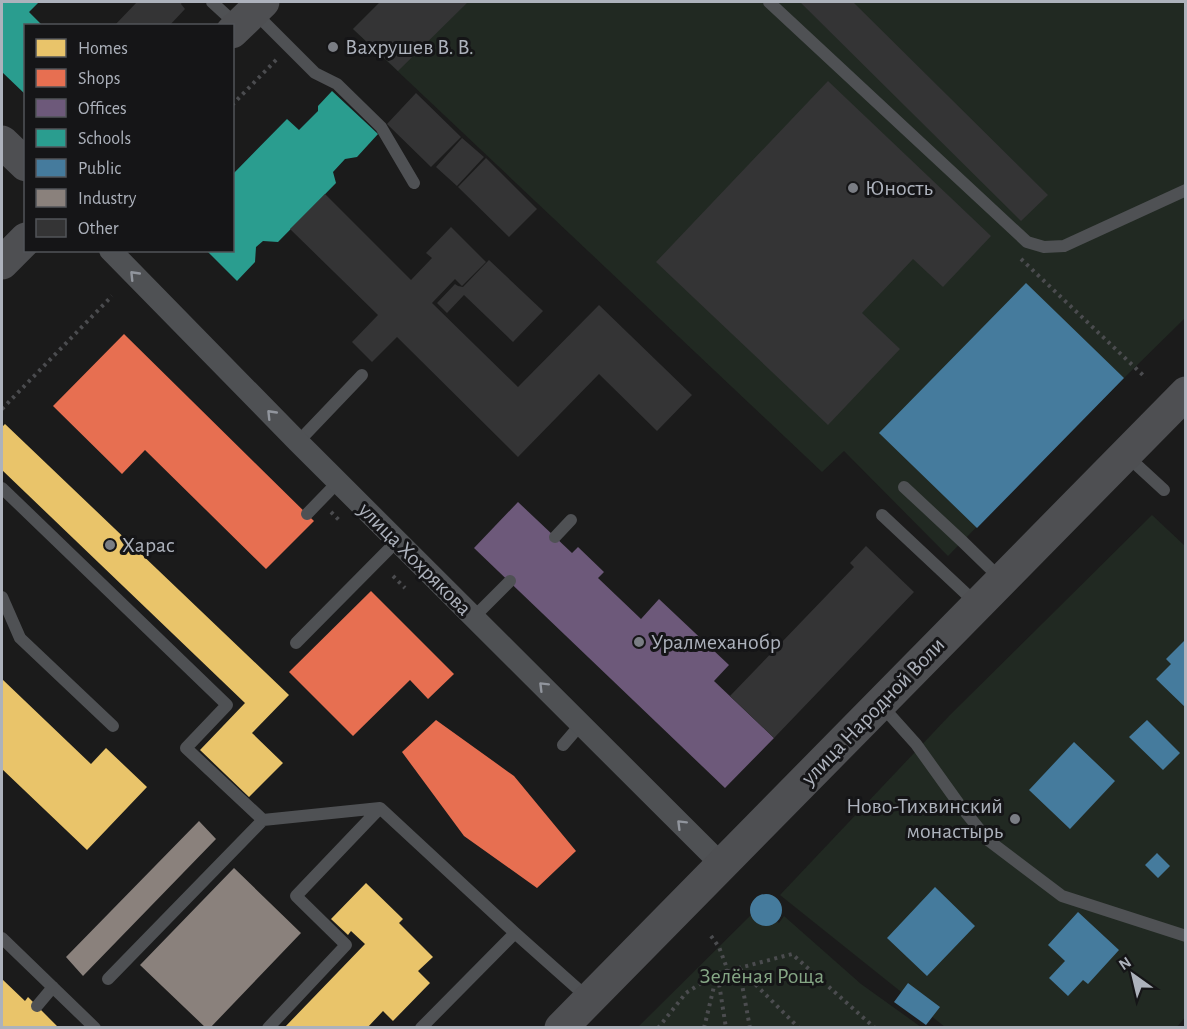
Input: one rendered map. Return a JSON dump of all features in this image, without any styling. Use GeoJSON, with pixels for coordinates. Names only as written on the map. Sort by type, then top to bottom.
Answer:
{"type":"FeatureCollection","features":[{"type":"Feature","properties":{"kind":"street"},"geometry":{"type":"LineString","coordinates":[[2,142],[24,163]]}},
{"type":"Feature","properties":{"kind":"street"},"geometry":{"type":"LineString","coordinates":[[2,263],[24,241]]}},
{"type":"Feature","properties":{"kind":"street","name":"улица Хохрякова"},"geometry":{"type":"LineString","coordinates":[[112,252],[298,442],[722,865]]}},
{"type":"Feature","properties":{"kind":"street","name":"улица Народной Воли"},"geometry":{"type":"LineString","coordinates":[[561,1028],[1185,393]]}},
{"type":"Feature","properties":{"kind":"lane"},"geometry":{"type":"LineString","coordinates":[[769,2],[1027,242],[1044,248],[1064,246],[1185,190]]}},
{"type":"Feature","properties":{"kind":"lane"},"geometry":{"type":"LineString","coordinates":[[234,12],[289,46],[315,73],[337,84],[381,127],[414,183]]}},
{"type":"Feature","properties":{"kind":"lane"},"geometry":{"type":"LineString","coordinates":[[298,442],[362,375]]}},
{"type":"Feature","properties":{"kind":"lane"},"geometry":{"type":"LineString","coordinates":[[1125,454],[1164,490]]}},
{"type":"Feature","properties":{"kind":"lane"},"geometry":{"type":"LineString","coordinates":[[307,514],[338,482]]}},
{"type":"Feature","properties":{"kind":"lane"},"geometry":{"type":"LineString","coordinates":[[904,487],[1002,580]]}},
{"type":"Feature","properties":{"kind":"lane"},"geometry":{"type":"LineString","coordinates":[[2,488],[227,705],[186,748],[263,820]]}},
{"type":"Feature","properties":{"kind":"lane"},"geometry":{"type":"LineString","coordinates":[[882,515],[978,604]]}},
{"type":"Feature","properties":{"kind":"lane"},"geometry":{"type":"LineString","coordinates":[[555,537],[571,520]]}},
{"type":"Feature","properties":{"kind":"lane"},"geometry":{"type":"LineString","coordinates":[[296,643],[397,541]]}},
{"type":"Feature","properties":{"kind":"lane"},"geometry":{"type":"LineString","coordinates":[[474,617],[510,581]]}},
{"type":"Feature","properties":{"kind":"lane"},"geometry":{"type":"LineString","coordinates":[[2,597],[20,638],[113,726]]}},
{"type":"Feature","properties":{"kind":"lane"},"geometry":{"type":"LineString","coordinates":[[880,704],[916,744],[988,840],[1062,896],[1185,936]]}},
{"type":"Feature","properties":{"kind":"lane"},"geometry":{"type":"LineString","coordinates":[[563,745],[581,724]]}},
{"type":"Feature","properties":{"kind":"lane"},"geometry":{"type":"LineString","coordinates":[[268,1028],[346,945],[296,896],[380,808]]}},
{"type":"Feature","properties":{"kind":"lane"},"geometry":{"type":"LineString","coordinates":[[108,979],[263,820],[380,808],[514,933],[589,999]]}},
{"type":"Feature","properties":{"kind":"lane"},"geometry":{"type":"LineString","coordinates":[[421,1028],[514,933]]}},
{"type":"Feature","properties":{"kind":"lane"},"geometry":{"type":"LineString","coordinates":[[2,938],[95,1028]]}},
{"type":"Feature","properties":{"kind":"lane"},"geometry":{"type":"LineString","coordinates":[[37,1006],[53,987]]}},
{"type":"Feature","properties":{"kind":"path"},"geometry":{"type":"LineString","coordinates":[[234,103],[289,46]]}},
{"type":"Feature","properties":{"kind":"path"},"geometry":{"type":"LineString","coordinates":[[1040,277],[1146,378]]}},
{"type":"Feature","properties":{"kind":"path"},"geometry":{"type":"LineString","coordinates":[[2,409],[112,296]]}},
{"type":"Feature","properties":{"kind":"path"},"geometry":{"type":"LineString","coordinates":[[330,511],[339,520]]}},
{"type":"Feature","properties":{"kind":"path"},"geometry":{"type":"LineString","coordinates":[[393,576],[405,588]]}},
{"type":"Feature","properties":{"kind":"path"},"geometry":{"type":"LineString","coordinates":[[711,936],[719,947],[728,971]]}},
{"type":"Feature","properties":{"kind":"path"},"geometry":{"type":"LineString","coordinates":[[658,1028],[686,993],[717,973],[792,954],[875,1028]]}},
{"type":"Feature","properties":{"kind":"path"},"geometry":{"type":"LineString","coordinates":[[739,968],[750,1028]]}},
{"type":"Feature","properties":{"kind":"path"},"geometry":{"type":"LineString","coordinates":[[739,968],[799,1028]]}},
{"type":"Feature","properties":{"kind":"path"},"geometry":{"type":"LineString","coordinates":[[704,1028],[717,973]]}},
{"type":"Feature","properties":{"kind":"path"},"geometry":{"type":"LineString","coordinates":[[717,973],[726,1028]]}},
{"type":"Feature","properties":{"kind":"green space","name":"Юность"},"geometry":{"type":"Polygon","coordinates":[[[380,2],[1185,2],[1185,318],[948,556],[844,451],[822,472],[353,29],[380,2]]]}},
{"type":"Feature","properties":{"kind":"green space","name":"Ново-Тихвинский монастырь"},"geometry":{"type":"Polygon","coordinates":[[[1152,515],[1185,546],[1186,1016],[1177,1027],[945,1027],[780,895],[950,715],[1152,515]]]}},
{"type":"Feature","properties":{"kind":"green space","name":"Зелёная Роща"},"geometry":{"type":"Polygon","coordinates":[[[751,915],[758,924],[765,925],[776,921],[779,923],[784,916],[861,984],[921,1027],[638,1027],[751,915]]]}},
{"type":"Feature","properties":{"kind":"building: Homes"},"geometry":{"type":"Polygon","coordinates":[[[5,424],[289,695],[252,733],[283,763],[249,797],[200,750],[245,703],[2,470],[2,427],[5,424]]]}},
{"type":"Feature","properties":{"kind":"building: Homes"},"geometry":{"type":"Polygon","coordinates":[[[2,679],[91,764],[106,748],[147,787],[87,850],[2,769],[2,679]]]}},
{"type":"Feature","properties":{"kind":"building: Homes"},"geometry":{"type":"Polygon","coordinates":[[[366,883],[403,919],[399,923],[433,957],[418,971],[430,983],[393,1021],[383,1011],[367,1028],[284,1028],[365,944],[351,931],[348,935],[331,919],[366,883]]]}},
{"type":"Feature","properties":{"kind":"building: Homes"},"geometry":{"type":"Polygon","coordinates":[[[2,979],[25,1001],[28,997],[59,1028],[2,1028],[2,979]]]}},
{"type":"Feature","properties":{"kind":"building: Shops"},"geometry":{"type":"Polygon","coordinates":[[[124,334],[314,521],[266,569],[145,450],[122,474],[53,406],[124,334]]]}},
{"type":"Feature","properties":{"kind":"building: Shops"},"geometry":{"type":"Polygon","coordinates":[[[371,591],[454,674],[428,699],[410,680],[353,736],[289,672],[371,591]]]}},
{"type":"Feature","properties":{"kind":"building: Shops"},"geometry":{"type":"Polygon","coordinates":[[[436,720],[514,776],[576,851],[537,888],[464,836],[402,752],[436,720]]]}},
{"type":"Feature","properties":{"kind":"building: Offices","name":"Уралмеханобр"},"geometry":{"type":"Polygon","coordinates":[[[518,502],[572,553],[578,547],[604,572],[598,578],[641,619],[659,599],[729,665],[714,681],[774,738],[725,788],[474,548],[518,502]]]}},
{"type":"Feature","properties":{"kind":"building: Schools"},"geometry":{"type":"Polygon","coordinates":[[[2,2],[39,2],[29,12],[41,24],[24,24],[24,93],[2,72],[2,2]]]}},
{"type":"Feature","properties":{"kind":"building: Schools"},"geometry":{"type":"Polygon","coordinates":[[[332,91],[378,134],[357,157],[345,159],[333,172],[336,183],[278,242],[263,241],[256,247],[255,262],[237,281],[208,252],[234,252],[234,173],[287,119],[299,130],[318,111],[318,106],[332,91]]]}},
{"type":"Feature","properties":{"kind":"building: Public"},"geometry":{"type":"Polygon","coordinates":[[[1026,283],[1124,378],[977,528],[879,433],[1026,283]]]}},
{"type":"Feature","properties":{"kind":"building: Public"},"geometry":{"type":"Polygon","coordinates":[[[1186,639],[1186,708],[1156,679],[1171,664],[1166,659],[1186,639]]]}},
{"type":"Feature","properties":{"kind":"building: Public"},"geometry":{"type":"Polygon","coordinates":[[[1147,720],[1180,753],[1163,770],[1129,737],[1147,720]]]}},
{"type":"Feature","properties":{"kind":"building: Public"},"geometry":{"type":"Polygon","coordinates":[[[1074,742],[1115,781],[1070,829],[1029,790],[1074,742]]]}},
{"type":"Feature","properties":{"kind":"building: Public"},"geometry":{"type":"Polygon","coordinates":[[[1157,853],[1170,866],[1158,878],[1145,865],[1157,853]]]}},
{"type":"Feature","properties":{"kind":"building: Public"},"geometry":{"type":"Polygon","coordinates":[[[935,887],[975,926],[927,976],[887,938],[935,887]]]}},
{"type":"Feature","properties":{"kind":"building: Public"},"geometry":{"type":"Polygon","coordinates":[[[766,894],[777,899],[782,910],[777,921],[766,926],[755,921],[750,910],[755,899],[766,894]]]}},
{"type":"Feature","properties":{"kind":"building: Public"},"geometry":{"type":"Polygon","coordinates":[[[1078,912],[1119,950],[1088,984],[1083,980],[1068,996],[1049,978],[1065,961],[1048,945],[1078,912]]]}},
{"type":"Feature","properties":{"kind":"building: Public"},"geometry":{"type":"Polygon","coordinates":[[[908,983],[940,1007],[926,1025],[894,1002],[908,983]]]}},
{"type":"Feature","properties":{"kind":"building: Industry"},"geometry":{"type":"Polygon","coordinates":[[[199,821],[216,839],[83,976],[66,957],[199,821]]]}},
{"type":"Feature","properties":{"kind":"building: Industry"},"geometry":{"type":"Polygon","coordinates":[[[234,868],[301,933],[210,1028],[206,1028],[140,965],[234,868]]]}},
{"type":"Feature","properties":{"kind":"building: Other"},"geometry":{"type":"Polygon","coordinates":[[[137,2],[182,2],[185,9],[171,24],[116,24],[137,2]]]}},
{"type":"Feature","properties":{"kind":"building: Other"},"geometry":{"type":"Polygon","coordinates":[[[380,2],[468,2],[398,71],[353,29],[380,2]]]}},
{"type":"Feature","properties":{"kind":"building: Other"},"geometry":{"type":"Polygon","coordinates":[[[800,2],[853,2],[1048,195],[1021,221],[800,2]]]}},
{"type":"Feature","properties":{"kind":"building: Other"},"geometry":{"type":"Polygon","coordinates":[[[828,81],[991,236],[943,287],[913,259],[862,313],[900,349],[828,425],[656,262],[828,81]]]}},
{"type":"Feature","properties":{"kind":"building: Other"},"geometry":{"type":"Polygon","coordinates":[[[416,93],[461,137],[431,167],[387,124],[416,93]]]}},
{"type":"Feature","properties":{"kind":"building: Other"},"geometry":{"type":"Polygon","coordinates":[[[462,138],[484,157],[457,186],[436,167],[462,138]]]}},
{"type":"Feature","properties":{"kind":"building: Other"},"geometry":{"type":"Polygon","coordinates":[[[486,158],[537,209],[509,237],[458,187],[486,158]]]}},
{"type":"Feature","properties":{"kind":"building: Other"},"geometry":{"type":"Polygon","coordinates":[[[325,194],[411,280],[432,258],[426,253],[451,227],[486,262],[462,286],[455,279],[432,303],[518,387],[599,305],[692,395],[657,431],[599,374],[518,457],[397,337],[372,362],[352,342],[378,315],[290,229],[325,194]]]}},
{"type":"Feature","properties":{"kind":"building: Other"},"geometry":{"type":"Polygon","coordinates":[[[489,260],[543,311],[513,342],[464,295],[447,313],[437,303],[455,284],[463,287],[489,260]]]}},
{"type":"Feature","properties":{"kind":"building: Other"},"geometry":{"type":"Polygon","coordinates":[[[866,546],[914,592],[774,738],[730,696],[854,567],[850,563],[866,546]]]}},
{"type":"Feature","properties":{"kind":"place","name":"Вахрушев В. В."},"geometry":{"type":"Point","coordinates":[333,47]}},
{"type":"Feature","properties":{"kind":"place","name":"Юность"},"geometry":{"type":"Point","coordinates":[853,188]}},
{"type":"Feature","properties":{"kind":"place","name":"Харас"},"geometry":{"type":"Point","coordinates":[110,545]}},
{"type":"Feature","properties":{"kind":"place","name":"Уралмеханобр"},"geometry":{"type":"Point","coordinates":[639,642]}},
{"type":"Feature","properties":{"kind":"place","name":"Ново-Тихвинский монастырь"},"geometry":{"type":"Point","coordinates":[1015,819]}}]}
